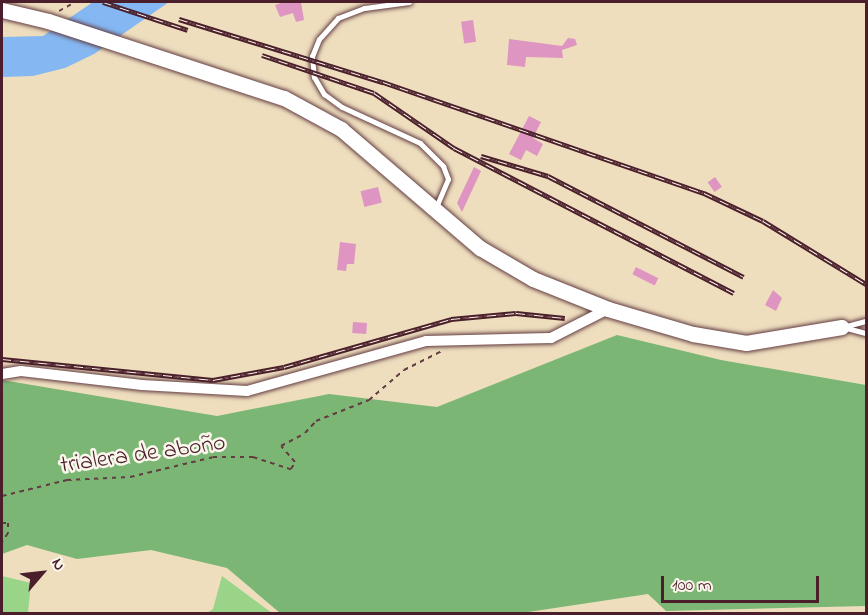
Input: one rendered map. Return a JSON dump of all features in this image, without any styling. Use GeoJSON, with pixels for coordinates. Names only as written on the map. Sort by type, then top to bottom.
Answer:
{"type":"FeatureCollection","features":[{"type":"Feature","properties":{"kind":"street"},"geometry":{"type":"LineString","coordinates":[[2,10],[48,21],[284,98],[341,129],[434,211],[480,248],[533,279],[608,309],[693,334],[746,343],[842,327]]}},
{"type":"Feature","properties":{"kind":"street"},"geometry":{"type":"LineString","coordinates":[[2,374],[21,371],[142,385],[247,391],[426,341],[465,338],[550,338],[608,309]]}},
{"type":"Feature","properties":{"kind":"lane"},"geometry":{"type":"LineString","coordinates":[[409,2],[364,8],[338,18],[319,39],[312,56],[314,76],[324,94],[342,107],[420,143],[443,166],[448,179],[434,211]]}},
{"type":"Feature","properties":{"kind":"lane"},"geometry":{"type":"LineString","coordinates":[[842,327],[867,321]]}},
{"type":"Feature","properties":{"kind":"lane"},"geometry":{"type":"LineString","coordinates":[[842,327],[867,333]]}},
{"type":"Feature","properties":{"kind":"path","name":"trialera de aboño"},"geometry":{"type":"LineString","coordinates":[[2,496],[68,480],[130,477],[213,457],[253,458],[291,469],[295,462],[281,446],[305,433],[316,421],[369,400],[410,366],[465,338]]}},
{"type":"Feature","properties":{"kind":"path"},"geometry":{"type":"LineString","coordinates":[[2,523],[8,523],[8,533],[2,542]]}},
{"type":"Feature","properties":{"kind":"green space"},"geometry":{"type":"Polygon","coordinates":[[[617,335],[721,360],[866,385],[866,606],[666,611],[648,594],[515,614],[280,613],[227,568],[151,550],[77,559],[27,545],[2,554],[2,380],[217,416],[329,394],[437,407],[617,335]]]}},
{"type":"Feature","properties":{"kind":"green space"},"geometry":{"type":"Polygon","coordinates":[[[2,576],[31,583],[28,613],[2,613],[2,576]]]}},
{"type":"Feature","properties":{"kind":"green space"},"geometry":{"type":"Polygon","coordinates":[[[222,576],[272,613],[207,613],[213,609],[222,576]]]}},
{"type":"Feature","properties":{"kind":"water"},"geometry":{"type":"Polygon","coordinates":[[[93,2],[169,2],[94,54],[65,68],[33,76],[2,77],[2,37],[43,36],[93,2]]]}},
{"type":"Feature","properties":{"kind":"building"},"geometry":{"type":"Polygon","coordinates":[[[284,2],[301,2],[304,20],[296,22],[293,13],[280,17],[275,5],[284,2]]]}},
{"type":"Feature","properties":{"kind":"building"},"geometry":{"type":"Polygon","coordinates":[[[473,20],[476,42],[464,43],[461,22],[473,20]]]}},
{"type":"Feature","properties":{"kind":"building"},"geometry":{"type":"Polygon","coordinates":[[[568,38],[575,39],[577,45],[562,50],[563,58],[526,57],[525,67],[507,65],[509,39],[562,46],[568,38]]]}},
{"type":"Feature","properties":{"kind":"building"},"geometry":{"type":"Polygon","coordinates":[[[529,116],[541,122],[533,138],[543,144],[537,156],[526,150],[521,160],[509,154],[529,116]]]}},
{"type":"Feature","properties":{"kind":"building"},"geometry":{"type":"Polygon","coordinates":[[[474,167],[481,171],[462,212],[457,203],[474,167]]]}},
{"type":"Feature","properties":{"kind":"building"},"geometry":{"type":"Polygon","coordinates":[[[715,177],[722,187],[715,192],[708,182],[715,177]]]}},
{"type":"Feature","properties":{"kind":"building"},"geometry":{"type":"Polygon","coordinates":[[[378,187],[382,203],[364,207],[361,191],[378,187]]]}},
{"type":"Feature","properties":{"kind":"building"},"geometry":{"type":"Polygon","coordinates":[[[340,242],[356,244],[354,264],[347,264],[346,271],[337,270],[340,242]]]}},
{"type":"Feature","properties":{"kind":"building"},"geometry":{"type":"Polygon","coordinates":[[[636,267],[658,278],[655,285],[632,274],[636,267]]]}},
{"type":"Feature","properties":{"kind":"building"},"geometry":{"type":"Polygon","coordinates":[[[773,290],[782,298],[776,311],[765,305],[773,290]]]}},
{"type":"Feature","properties":{"kind":"building"},"geometry":{"type":"Polygon","coordinates":[[[353,322],[367,323],[366,334],[352,333],[353,322]]]}},
{"type":"Feature","properties":{"kind":"railway"},"geometry":{"type":"LineString","coordinates":[[103,2],[188,30]]}},
{"type":"Feature","properties":{"kind":"railway"},"geometry":{"type":"LineString","coordinates":[[179,19],[383,82],[704,193],[763,221],[866,284]]}},
{"type":"Feature","properties":{"kind":"railway"},"geometry":{"type":"LineString","coordinates":[[262,55],[374,93],[454,148],[734,293]]}},
{"type":"Feature","properties":{"kind":"railway"},"geometry":{"type":"LineString","coordinates":[[481,156],[548,176],[744,277]]}},
{"type":"Feature","properties":{"kind":"railway"},"geometry":{"type":"LineString","coordinates":[[2,359],[213,380],[284,367],[451,319],[516,313],[565,318]]}}]}
